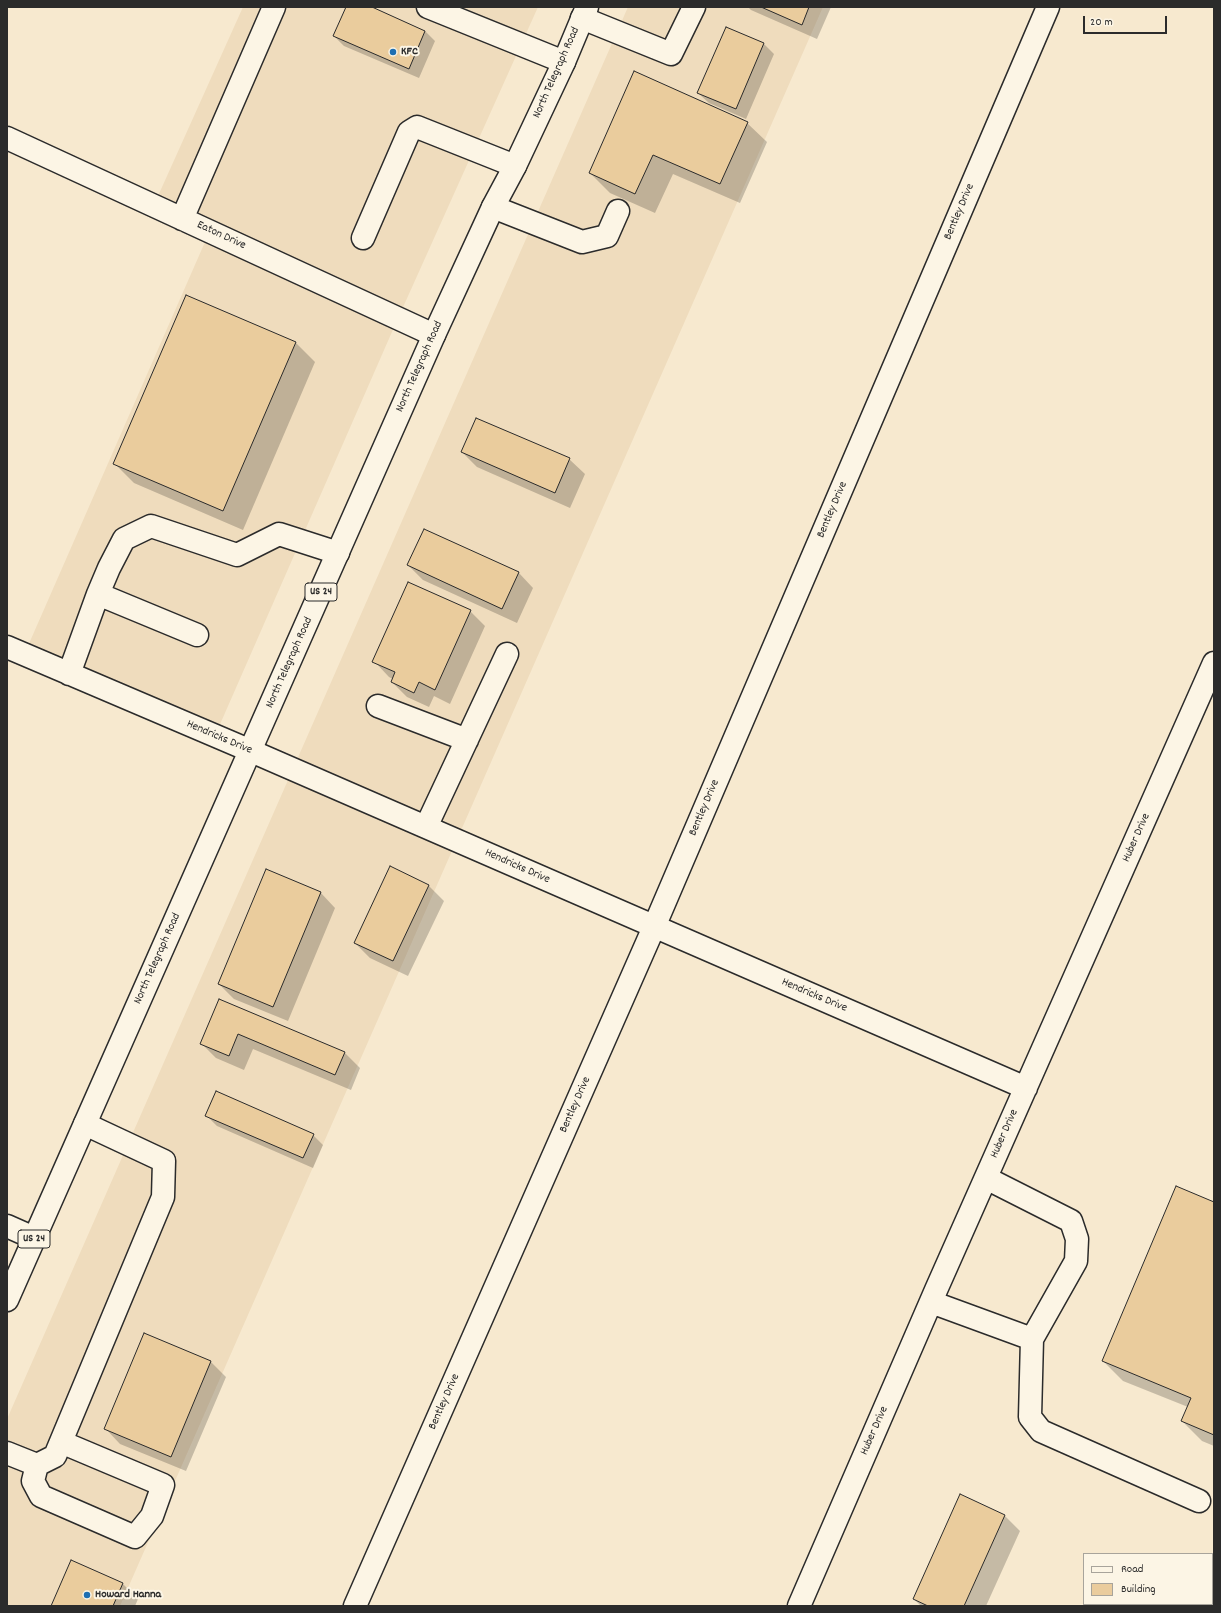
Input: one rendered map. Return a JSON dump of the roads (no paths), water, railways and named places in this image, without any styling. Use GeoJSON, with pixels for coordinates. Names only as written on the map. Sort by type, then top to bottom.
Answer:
{"type":"FeatureCollection","features":[{"type":"Feature","properties":{"kind":"street"},"geometry":{"type":"LineString","coordinates":[[182,218],[274,7]]}},
{"type":"Feature","properties":{"kind":"street"},"geometry":{"type":"LineString","coordinates":[[428,7],[564,62]]}},
{"type":"Feature","properties":{"kind":"street"},"geometry":{"type":"LineString","coordinates":[[584,13],[671,54],[694,7]]}},
{"type":"Feature","properties":{"kind":"street","name":"Bentley Drive"},"geometry":{"type":"LineString","coordinates":[[355,1606],[654,927],[1048,7]]}},
{"type":"Feature","properties":{"kind":"street","name":"North Telegraph Road"},"geometry":{"type":"LineString","coordinates":[[7,1300],[434,335],[493,207],[515,166],[564,62],[584,13]]}},
{"type":"Feature","properties":{"kind":"street"},"geometry":{"type":"LineString","coordinates":[[363,238],[409,132],[417,127],[515,166]]}},
{"type":"Feature","properties":{"kind":"street","name":"Eaton Drive"},"geometry":{"type":"LineString","coordinates":[[7,138],[434,335]]}},
{"type":"Feature","properties":{"kind":"street"},"geometry":{"type":"LineString","coordinates":[[493,207],[582,242],[607,236],[618,211]]}},
{"type":"Feature","properties":{"kind":"street"},"geometry":{"type":"LineString","coordinates":[[69,674],[98,594],[124,539],[151,526],[237,555],[279,534],[338,553]]}},
{"type":"Feature","properties":{"kind":"street"},"geometry":{"type":"LineString","coordinates":[[98,594],[197,635]]}},
{"type":"Feature","properties":{"kind":"street","name":"Hendricks Drive"},"geometry":{"type":"LineString","coordinates":[[7,647],[251,751],[1026,1088]]}},
{"type":"Feature","properties":{"kind":"street"},"geometry":{"type":"LineString","coordinates":[[426,827],[507,654]]}},
{"type":"Feature","properties":{"kind":"street","name":"Huber Drive"},"geometry":{"type":"LineString","coordinates":[[799,1606],[931,1302],[1214,663]]}},
{"type":"Feature","properties":{"kind":"street"},"geometry":{"type":"LineString","coordinates":[[378,706],[467,740]]}},
{"type":"Feature","properties":{"kind":"street"},"geometry":{"type":"LineString","coordinates":[[7,1453],[37,1465],[55,1456],[163,1197],[164,1161],[85,1124]]}},
{"type":"Feature","properties":{"kind":"street"},"geometry":{"type":"LineString","coordinates":[[986,1178],[1071,1221],[1077,1239],[1076,1261],[1032,1339],[1030,1417],[1041,1431],[1199,1501]]}},
{"type":"Feature","properties":{"kind":"street"},"geometry":{"type":"LineString","coordinates":[[7,1226],[34,1238]]}},
{"type":"Feature","properties":{"kind":"street"},"geometry":{"type":"LineString","coordinates":[[931,1302],[1032,1339]]}},
{"type":"Feature","properties":{"kind":"street"},"geometry":{"type":"LineString","coordinates":[[37,1465],[33,1481],[41,1496],[136,1537],[152,1516],[163,1485],[61,1442]]}},
{"type":"Feature","properties":{"kind":"place","name":"KFC"},"geometry":{"type":"Point","coordinates":[393,52]}},
{"type":"Feature","properties":{"kind":"place","name":"Howard Hanna"},"geometry":{"type":"Point","coordinates":[87,1595]}}]}
